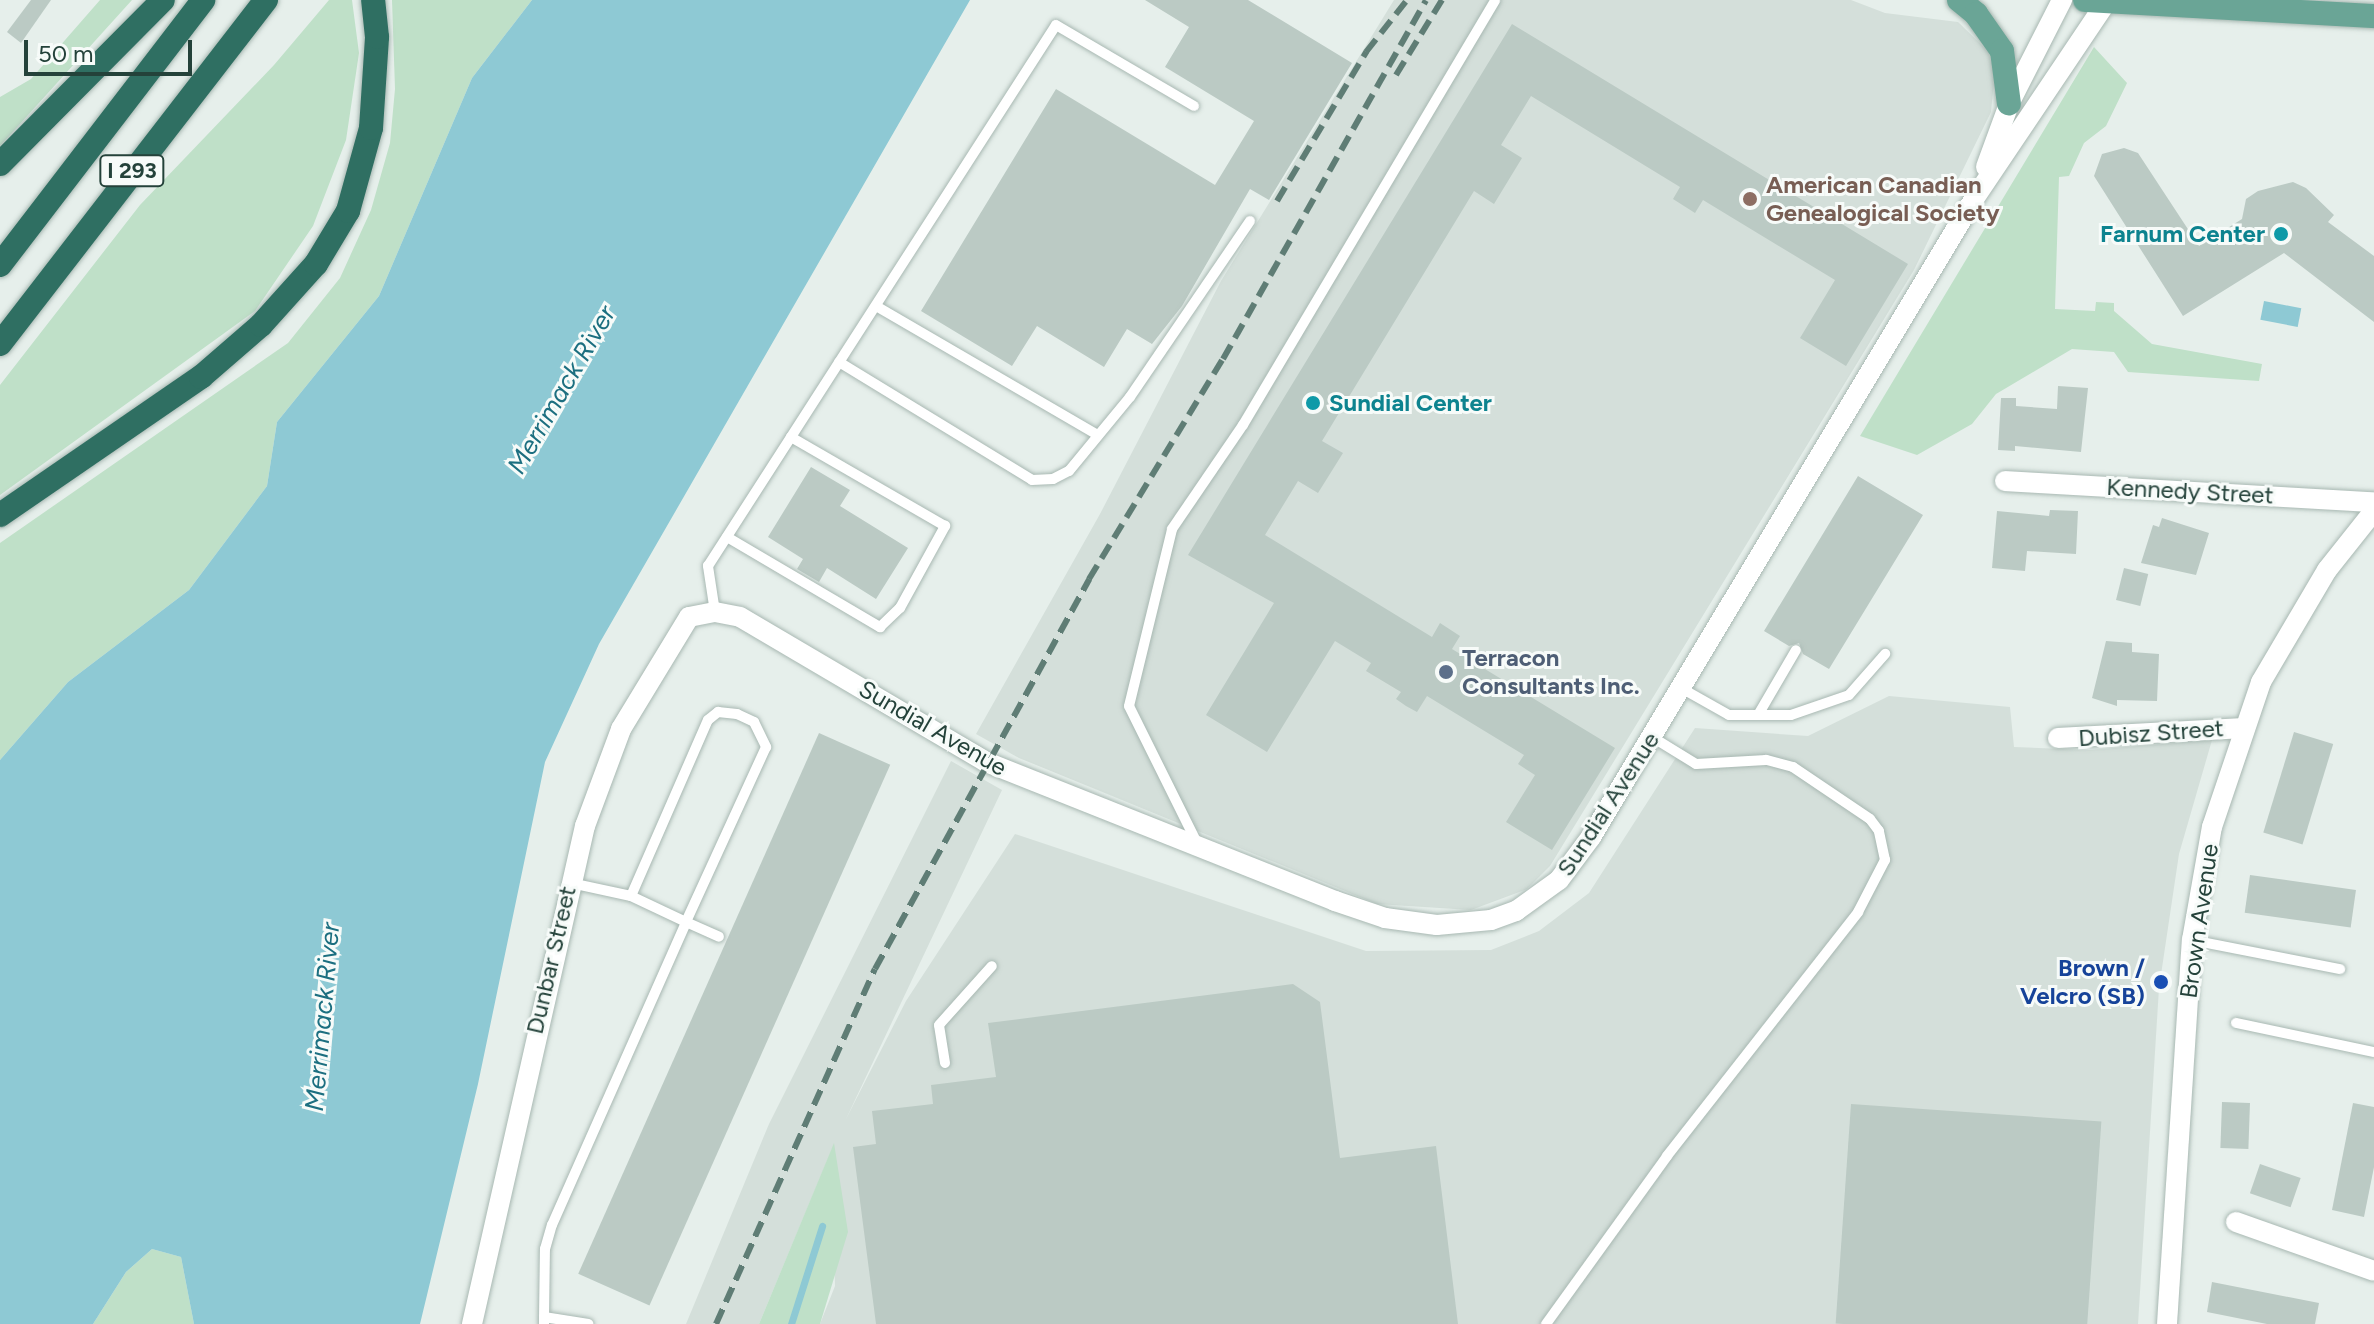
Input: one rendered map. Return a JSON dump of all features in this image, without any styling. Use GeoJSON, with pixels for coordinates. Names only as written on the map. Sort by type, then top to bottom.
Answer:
{"type":"FeatureCollection","features":[{"type":"Feature","properties":{"kind":"highway"},"geometry":{"type":"LineString","coordinates":[[0,164],[163,0]]}},
{"type":"Feature","properties":{"kind":"highway","name":"I 293"},"geometry":{"type":"LineString","coordinates":[[0,265],[203,0]]}},
{"type":"Feature","properties":{"kind":"highway","name":"I 293"},"geometry":{"type":"LineString","coordinates":[[0,344],[266,0]]}},
{"type":"Feature","properties":{"kind":"highway"},"geometry":{"type":"LineString","coordinates":[[0,515],[201,377],[261,325],[316,264],[348,211],[371,128],[377,37],[373,0]]}},
{"type":"Feature","properties":{"kind":"main road"},"geometry":{"type":"LineString","coordinates":[[1959,0],[2002,51],[2009,104]]}},
{"type":"Feature","properties":{"kind":"main road"},"geometry":{"type":"LineString","coordinates":[[2096,1],[2374,16]]}},
{"type":"Feature","properties":{"kind":"street","name":"Sundial Avenue"},"geometry":{"type":"LineString","coordinates":[[1974,199],[2009,104],[2062,0]]}},
{"type":"Feature","properties":{"kind":"street","name":"Sundial Avenue"},"geometry":{"type":"LineString","coordinates":[[715,612],[768,632],[986,762],[1385,918],[1437,925],[1491,920],[1528,905],[1559,880],[1652,737],[2096,1]]}},
{"type":"Feature","properties":{"kind":"street","name":"Kennedy Street"},"geometry":{"type":"LineString","coordinates":[[2005,481],[2374,502]]}},
{"type":"Feature","properties":{"kind":"street","name":"Brown Avenue"},"geometry":{"type":"LineString","coordinates":[[2167,1324],[2192,940],[2212,827],[2244,728],[2292,625],[2366,532],[2374,511]]}},
{"type":"Feature","properties":{"kind":"street","name":"Dunbar Street"},"geometry":{"type":"LineString","coordinates":[[472,1324],[568,882],[621,729],[689,617],[715,612]]}},
{"type":"Feature","properties":{"kind":"street","name":"Dubisz Street"},"geometry":{"type":"LineString","coordinates":[[2058,738],[2244,728]]}},
{"type":"Feature","properties":{"kind":"street"},"geometry":{"type":"LineString","coordinates":[[2236,1222],[2374,1271]]}},
{"type":"Feature","properties":{"kind":"lane"},"geometry":{"type":"LineString","coordinates":[[1199,847],[1129,706],[1172,529],[1243,425],[1495,0]]}},
{"type":"Feature","properties":{"kind":"lane"},"geometry":{"type":"LineString","coordinates":[[715,612],[708,566],[1056,25],[1194,106]]}},
{"type":"Feature","properties":{"kind":"lane"},"geometry":{"type":"LineString","coordinates":[[839,362],[1032,480],[1053,479],[1069,471],[1166,348],[1250,221]]}},
{"type":"Feature","properties":{"kind":"lane"},"geometry":{"type":"LineString","coordinates":[[876,306],[1096,434]]}},
{"type":"Feature","properties":{"kind":"lane"},"geometry":{"type":"LineString","coordinates":[[727,537],[880,627],[900,608],[945,526],[791,437]]}},
{"type":"Feature","properties":{"kind":"lane"},"geometry":{"type":"LineString","coordinates":[[1758,715],[1796,650]]}},
{"type":"Feature","properties":{"kind":"lane"},"geometry":{"type":"LineString","coordinates":[[1681,688],[1729,715],[1821,709],[1849,695],[1885,654]]}},
{"type":"Feature","properties":{"kind":"lane"},"geometry":{"type":"LineString","coordinates":[[588,1324],[544,1320],[545,1249],[552,1225],[766,747],[754,722],[737,714],[718,712],[708,720],[631,896]]}},
{"type":"Feature","properties":{"kind":"lane"},"geometry":{"type":"LineString","coordinates":[[1546,1324],[1658,1168],[1858,912],[1885,860],[1879,831],[1870,819],[1793,767],[1766,760],[1696,764],[1652,737]]}},
{"type":"Feature","properties":{"kind":"lane"},"geometry":{"type":"LineString","coordinates":[[568,882],[631,896],[719,937]]}},
{"type":"Feature","properties":{"kind":"lane"},"geometry":{"type":"LineString","coordinates":[[2192,940],[2340,969]]}},
{"type":"Feature","properties":{"kind":"lane"},"geometry":{"type":"LineString","coordinates":[[945,1063],[939,1025],[992,966]]}},
{"type":"Feature","properties":{"kind":"lane"},"geometry":{"type":"LineString","coordinates":[[2236,1023],[2374,1052]]}},
{"type":"Feature","properties":{"kind":"shaded area","name":"Sundial Center"},"geometry":{"type":"Polygon","coordinates":[[[1394,0],[1851,0],[1885,13],[1958,22],[1988,51],[1995,72],[1991,112],[1914,270],[1550,866],[1527,889],[1471,910],[1377,904],[1019,758],[976,734],[1100,514],[1221,281],[1394,0]]]}},
{"type":"Feature","properties":{"kind":"shaded area"},"geometry":{"type":"Polygon","coordinates":[[[1889,696],[2010,707],[2014,747],[2089,750],[2212,740],[2179,854],[2159,988],[2138,1324],[820,1324],[835,1286],[832,1149],[759,1324],[686,1324],[769,1124],[951,761],[1002,790],[846,1119],[906,1001],[1015,834],[1366,951],[1491,950],[1539,931],[1589,893],[1695,728],[1808,736],[1889,696]]]}},
{"type":"Feature","properties":{"kind":"green space"},"geometry":{"type":"Polygon","coordinates":[[[100,0],[132,0],[0,146],[0,97],[31,79],[100,0]]]}},
{"type":"Feature","properties":{"kind":"green space"},"geometry":{"type":"Polygon","coordinates":[[[329,0],[352,0],[359,53],[346,140],[313,226],[255,311],[0,495],[0,385],[140,205],[274,65],[329,0]]]}},
{"type":"Feature","properties":{"kind":"green space"},"geometry":{"type":"Polygon","coordinates":[[[392,0],[532,0],[472,78],[379,296],[277,422],[267,486],[189,590],[68,682],[0,760],[0,543],[288,343],[340,278],[371,210],[390,143],[395,89],[392,0]]]}},
{"type":"Feature","properties":{"kind":"green space"},"geometry":{"type":"Polygon","coordinates":[[[2094,47],[2127,83],[2106,126],[2084,143],[2069,176],[2059,177],[2055,309],[2095,311],[2096,302],[2114,303],[2114,311],[2152,344],[2262,364],[2259,381],[2128,372],[2114,352],[2072,349],[1996,394],[1972,424],[1917,455],[1860,436],[2094,47]]]}},
{"type":"Feature","properties":{"kind":"green space"},"geometry":{"type":"Polygon","coordinates":[[[834,1143],[848,1232],[820,1324],[759,1324],[834,1143]]]}},
{"type":"Feature","properties":{"kind":"green space"},"geometry":{"type":"Polygon","coordinates":[[[152,1249],[181,1257],[194,1324],[93,1324],[126,1272],[152,1249]]]}},
{"type":"Feature","properties":{"kind":"water","name":"Merrimack River"},"geometry":{"type":"Polygon","coordinates":[[[532,0],[970,0],[599,644],[545,762],[478,1084],[420,1324],[194,1324],[181,1257],[152,1249],[126,1272],[93,1324],[0,1324],[0,760],[68,682],[189,590],[267,486],[277,422],[379,296],[472,78],[532,0]]]}},
{"type":"Feature","properties":{"kind":"water"},"geometry":{"type":"Polygon","coordinates":[[[2264,301],[2301,308],[2298,327],[2260,320],[2264,301]]]}},
{"type":"Feature","properties":{"kind":"building"},"geometry":{"type":"Polygon","coordinates":[[[31,0],[51,0],[21,43],[7,32],[31,0]]]}},
{"type":"Feature","properties":{"kind":"building"},"geometry":{"type":"Polygon","coordinates":[[[1145,0],[1248,0],[1352,63],[1269,200],[1250,189],[1182,306],[1152,344],[1127,329],[1104,367],[1037,326],[1012,366],[921,311],[1056,89],[1215,185],[1254,121],[1165,67],[1189,27],[1145,0]]]}},
{"type":"Feature","properties":{"kind":"building","name":"Sundial Center"},"geometry":{"type":"Polygon","coordinates":[[[1512,24],[1908,264],[1846,366],[1800,338],[1835,280],[1703,200],[1695,213],[1673,199],[1680,187],[1531,96],[1501,145],[1522,158],[1494,204],[1474,191],[1322,441],[1343,453],[1318,493],[1298,481],[1265,535],[1432,637],[1440,623],[1460,636],[1452,649],[1615,748],[1552,850],[1506,822],[1535,775],[1518,764],[1524,755],[1427,696],[1417,712],[1406,706],[1396,699],[1401,692],[1366,671],[1371,663],[1335,641],[1267,752],[1206,715],[1274,603],[1188,555],[1512,24]]]}},
{"type":"Feature","properties":{"kind":"building","name":"Farnum Center"},"geometry":{"type":"Polygon","coordinates":[[[2124,148],[2138,153],[2199,246],[2242,219],[2246,199],[2258,191],[2293,182],[2306,188],[2334,215],[2328,222],[2374,256],[2374,322],[2284,253],[2183,316],[2094,176],[2102,154],[2124,148]]]}},
{"type":"Feature","properties":{"kind":"building"},"geometry":{"type":"Polygon","coordinates":[[[2058,386],[2088,388],[2081,452],[2015,446],[2015,451],[1998,450],[2001,398],[2016,398],[2016,406],[2057,409],[2058,386]]]}},
{"type":"Feature","properties":{"kind":"building"},"geometry":{"type":"Polygon","coordinates":[[[811,467],[850,490],[840,506],[908,548],[876,599],[827,568],[819,582],[797,569],[803,559],[768,537],[811,467]]]}},
{"type":"Feature","properties":{"kind":"building"},"geometry":{"type":"Polygon","coordinates":[[[1858,476],[1923,515],[1829,669],[1803,654],[1799,643],[1789,646],[1764,631],[1858,476]]]}},
{"type":"Feature","properties":{"kind":"building"},"geometry":{"type":"Polygon","coordinates":[[[2050,510],[2078,511],[2076,554],[2027,551],[2025,571],[1992,568],[1997,511],[2049,516],[2050,510]]]}},
{"type":"Feature","properties":{"kind":"building"},"geometry":{"type":"Polygon","coordinates":[[[2162,518],[2209,533],[2196,575],[2141,563],[2153,525],[2159,527],[2162,518]]]}},
{"type":"Feature","properties":{"kind":"building"},"geometry":{"type":"Polygon","coordinates":[[[2124,568],[2148,574],[2140,606],[2116,600],[2124,568]]]}},
{"type":"Feature","properties":{"kind":"building"},"geometry":{"type":"Polygon","coordinates":[[[2106,641],[2132,643],[2132,652],[2159,654],[2157,701],[2117,700],[2117,706],[2092,698],[2106,641]]]}},
{"type":"Feature","properties":{"kind":"building"},"geometry":{"type":"Polygon","coordinates":[[[2294,732],[2333,744],[2303,844],[2263,832],[2294,732]]]}},
{"type":"Feature","properties":{"kind":"building"},"geometry":{"type":"Polygon","coordinates":[[[819,733],[890,765],[649,1306],[578,1274],[819,733]]]}},
{"type":"Feature","properties":{"kind":"building"},"geometry":{"type":"Polygon","coordinates":[[[2250,875],[2356,890],[2351,928],[2245,913],[2250,875]]]}},
{"type":"Feature","properties":{"kind":"building"},"geometry":{"type":"Polygon","coordinates":[[[1293,984],[1320,1002],[1340,1158],[1436,1146],[1458,1324],[876,1324],[853,1147],[876,1144],[872,1111],[933,1104],[931,1085],[996,1077],[988,1023],[1293,984]]]}},
{"type":"Feature","properties":{"kind":"building"},"geometry":{"type":"Polygon","coordinates":[[[2222,1102],[2250,1103],[2248,1149],[2220,1148],[2222,1102]]]}},
{"type":"Feature","properties":{"kind":"building"},"geometry":{"type":"Polygon","coordinates":[[[2353,1103],[2374,1107],[2374,1167],[2364,1217],[2332,1210],[2353,1103]]]}},
{"type":"Feature","properties":{"kind":"building"},"geometry":{"type":"Polygon","coordinates":[[[1851,1104],[2101,1122],[2087,1324],[1836,1323],[1851,1104]]]}},
{"type":"Feature","properties":{"kind":"building"},"geometry":{"type":"Polygon","coordinates":[[[2260,1164],[2301,1178],[2291,1207],[2250,1193],[2260,1164]]]}},
{"type":"Feature","properties":{"kind":"building"},"geometry":{"type":"Polygon","coordinates":[[[2212,1282],[2319,1303],[2315,1324],[2267,1324],[2207,1312],[2212,1282]]]}},
{"type":"Feature","properties":{"kind":"waterway"},"geometry":{"type":"LineString","coordinates":[[791,1324],[822,1226]]}},
{"type":"Feature","properties":{"kind":"railway"},"geometry":{"type":"LineString","coordinates":[[1277,201],[1366,52],[1407,0]]}},
{"type":"Feature","properties":{"kind":"railway"},"geometry":{"type":"LineString","coordinates":[[716,1324],[875,969],[1089,579],[1223,359],[1426,0]]}},
{"type":"Feature","properties":{"kind":"railway"},"geometry":{"type":"LineString","coordinates":[[1396,75],[1442,0]]}},
{"type":"Feature","properties":{"kind":"place","name":"American Canadian Genealogical Society"},"geometry":{"type":"Point","coordinates":[1750,199]}},
{"type":"Feature","properties":{"kind":"place","name":"Farnum Center"},"geometry":{"type":"Point","coordinates":[2281,234]}},
{"type":"Feature","properties":{"kind":"place","name":"Sundial Center"},"geometry":{"type":"Point","coordinates":[1313,403]}},
{"type":"Feature","properties":{"kind":"place","name":"Terracon Consultants Inc."},"geometry":{"type":"Point","coordinates":[1446,672]}},
{"type":"Feature","properties":{"kind":"place","name":"Brown / Velcro (SB)"},"geometry":{"type":"Point","coordinates":[2161,982]}}]}
